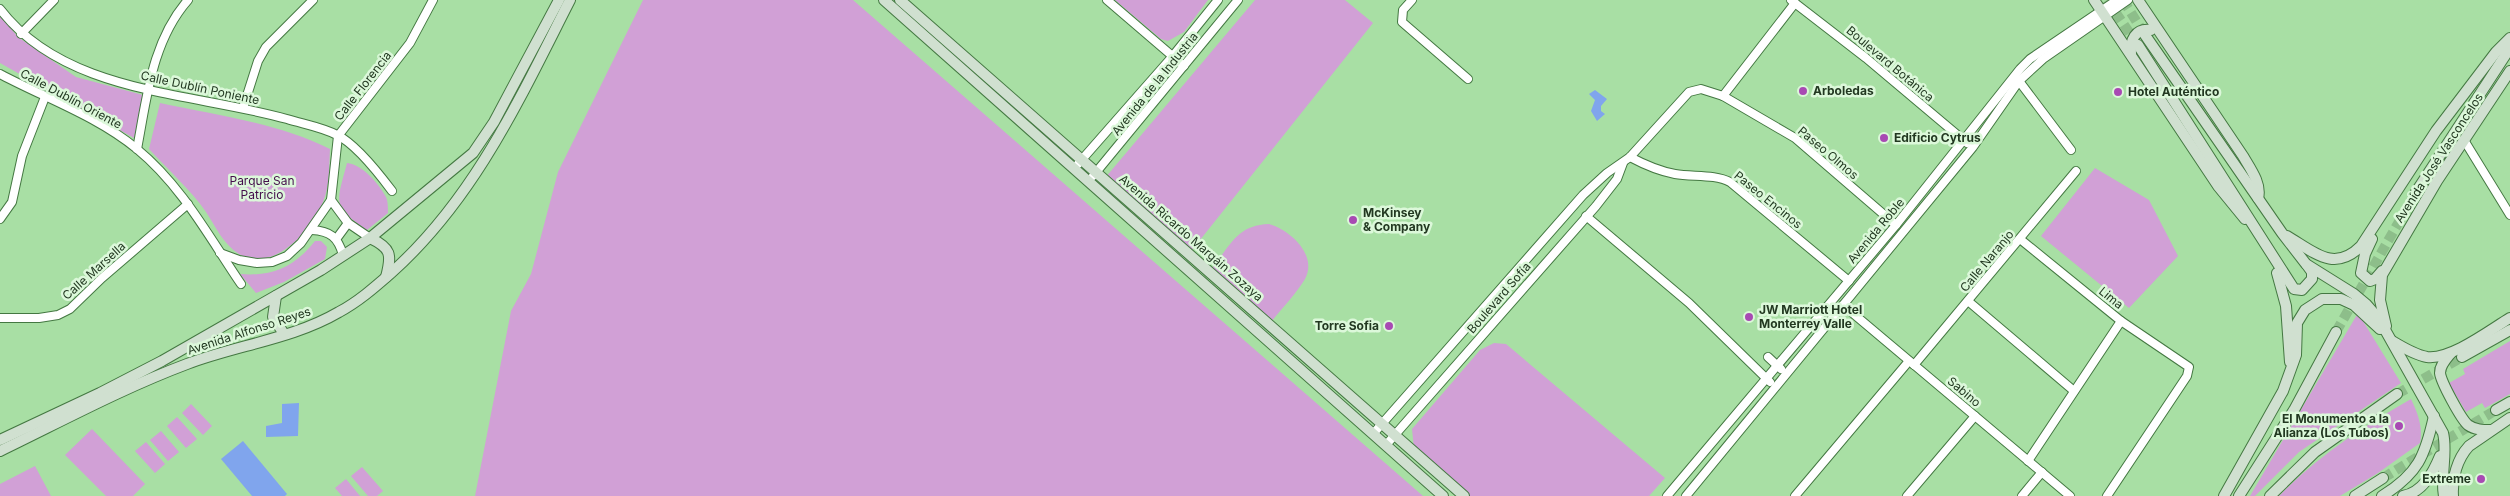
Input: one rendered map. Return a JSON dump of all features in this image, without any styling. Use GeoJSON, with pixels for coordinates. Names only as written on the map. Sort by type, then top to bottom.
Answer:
{"type":"FeatureCollection","features":[{"type":"Feature","properties":{"kind":"main road","name":"Avenida Alfonso Reyes"},"geometry":{"type":"LineString","coordinates":[[0,440],[100,393],[162,361],[276,296],[370,238],[473,153],[494,122],[559,0]]}},
{"type":"Feature","properties":{"kind":"main road","name":"Avenida Alfonso Reyes"},"geometry":{"type":"LineString","coordinates":[[0,451],[188,364],[307,327],[340,312],[386,276],[439,225],[464,193],[505,128],[570,0]]}},
{"type":"Feature","properties":{"kind":"main road","name":"Avenida Ricardo Margáin Zozaya"},"geometry":{"type":"LineString","coordinates":[[884,0],[1073,169],[1193,272],[1443,496]]}},
{"type":"Feature","properties":{"kind":"main road","name":"Avenida Ricardo Margáin Zozaya"},"geometry":{"type":"LineString","coordinates":[[900,0],[1396,434],[1464,496]]}},
{"type":"Feature","properties":{"kind":"main road"},"geometry":{"type":"LineString","coordinates":[[2094,0],[2135,49]]}},
{"type":"Feature","properties":{"kind":"main road"},"geometry":{"type":"LineString","coordinates":[[2138,0],[2251,169],[2259,188],[2258,198]]}},
{"type":"Feature","properties":{"kind":"main road"},"geometry":{"type":"LineString","coordinates":[[2145,34],[2282,233],[2312,272],[2312,279],[2306,288],[2297,290],[2290,287],[2254,225],[2230,203],[2131,41],[2139,31],[2148,29],[2161,33]]}},
{"type":"Feature","properties":{"kind":"main road"},"geometry":{"type":"LineString","coordinates":[[2282,233],[2313,251],[2336,261],[2345,258],[2361,246],[2462,95],[2510,38]]}},
{"type":"Feature","properties":{"kind":"main road","name":"Avenida José Vasconcelos"},"geometry":{"type":"LineString","coordinates":[[2416,192],[2510,48]]}},
{"type":"Feature","properties":{"kind":"main road","name":"Avenida José Vasconcelos"},"geometry":{"type":"LineString","coordinates":[[2390,260],[2437,182],[2510,71]]}},
{"type":"Feature","properties":{"kind":"main road"},"geometry":{"type":"LineString","coordinates":[[2388,205],[2365,254],[2361,273],[2366,280],[2372,280],[2390,260]]}},
{"type":"Feature","properties":{"kind":"main road"},"geometry":{"type":"LineString","coordinates":[[370,238],[381,243],[389,254],[390,260],[386,276]]}},
{"type":"Feature","properties":{"kind":"main road"},"geometry":{"type":"LineString","coordinates":[[2271,256],[2286,306],[2291,370]]}},
{"type":"Feature","properties":{"kind":"main road"},"geometry":{"type":"LineString","coordinates":[[2390,260],[2382,276],[2379,291],[2391,338]]}},
{"type":"Feature","properties":{"kind":"main road"},"geometry":{"type":"LineString","coordinates":[[2306,264],[2366,304],[2391,338],[2442,433],[2444,446],[2441,476],[2444,496]]}},
{"type":"Feature","properties":{"kind":"main road"},"geometry":{"type":"LineString","coordinates":[[276,296],[273,317],[284,334]]}},
{"type":"Feature","properties":{"kind":"main road"},"geometry":{"type":"LineString","coordinates":[[2224,496],[2280,399],[2296,355],[2297,324],[2305,310],[2322,299],[2341,299],[2354,304],[2391,338],[2426,357],[2452,352]]}},
{"type":"Feature","properties":{"kind":"main road"},"geometry":{"type":"LineString","coordinates":[[2491,430],[2479,429],[2468,424],[2447,390],[2440,372],[2443,362],[2452,352],[2510,318]]}},
{"type":"Feature","properties":{"kind":"main road"},"geometry":{"type":"LineString","coordinates":[[2462,357],[2510,330]]}},
{"type":"Feature","properties":{"kind":"main road"},"geometry":{"type":"LineString","coordinates":[[2239,496],[2294,410],[2336,332]]}},
{"type":"Feature","properties":{"kind":"main road"},"geometry":{"type":"LineString","coordinates":[[2270,496],[2315,452],[2397,394]]}},
{"type":"Feature","properties":{"kind":"main road"},"geometry":{"type":"LineString","coordinates":[[2496,410],[2510,402]]}},
{"type":"Feature","properties":{"kind":"main road"},"geometry":{"type":"LineString","coordinates":[[2382,496],[2406,480],[2419,463],[2428,442],[2434,416]]}},
{"type":"Feature","properties":{"kind":"main road"},"geometry":{"type":"LineString","coordinates":[[2453,496],[2455,474],[2464,452],[2491,430],[2510,418]]}},
{"type":"Feature","properties":{"kind":"main road"},"geometry":{"type":"LineString","coordinates":[[2403,496],[2414,492],[2425,482],[2434,470],[2444,446]]}},
{"type":"Feature","properties":{"kind":"main road"},"geometry":{"type":"LineString","coordinates":[[2354,496],[2383,478]]}},
{"type":"Feature","properties":{"kind":"street"},"geometry":{"type":"LineString","coordinates":[[21,34],[54,0]]}},
{"type":"Feature","properties":{"kind":"street"},"geometry":{"type":"LineString","coordinates":[[137,149],[148,89],[158,50],[174,16],[188,0]]}},
{"type":"Feature","properties":{"kind":"street"},"geometry":{"type":"LineString","coordinates":[[243,108],[258,61],[266,47],[313,0]]}},
{"type":"Feature","properties":{"kind":"street","name":"Calle Florencia"},"geometry":{"type":"LineString","coordinates":[[220,254],[248,262],[272,262],[287,256],[312,230],[331,200],[338,136],[410,43],[433,0]]}},
{"type":"Feature","properties":{"kind":"street"},"geometry":{"type":"LineString","coordinates":[[1107,0],[1184,66]]}},
{"type":"Feature","properties":{"kind":"street","name":"Avenida de la Industria"},"geometry":{"type":"LineString","coordinates":[[1073,169],[1172,57],[1218,0]]}},
{"type":"Feature","properties":{"kind":"street","name":"Avenida de la Industria"},"geometry":{"type":"LineString","coordinates":[[1088,182],[1238,0]]}},
{"type":"Feature","properties":{"kind":"street"},"geometry":{"type":"LineString","coordinates":[[1412,0],[1403,10],[1402,22],[1468,79]]}},
{"type":"Feature","properties":{"kind":"street","name":"Avenida Roble"},"geometry":{"type":"LineString","coordinates":[[1686,496],[1973,147],[2019,81],[2043,60],[2104,14],[2117,0]]}},
{"type":"Feature","properties":{"kind":"street","name":"Avenida Roble"},"geometry":{"type":"LineString","coordinates":[[1667,496],[1896,225],[1965,141],[2024,64],[2128,0]]}},
{"type":"Feature","properties":{"kind":"street"},"geometry":{"type":"LineString","coordinates":[[1723,96],[1793,1]]}},
{"type":"Feature","properties":{"kind":"street","name":"Boulevard Botánica"},"geometry":{"type":"LineString","coordinates":[[1793,1],[1866,58],[1973,147]]}},
{"type":"Feature","properties":{"kind":"street","name":"Calle Dublín Poniente"},"geometry":{"type":"LineString","coordinates":[[0,9],[21,34],[69,65],[148,89],[243,108],[310,126],[338,136],[376,170],[392,192]]}},
{"type":"Feature","properties":{"kind":"street","name":"Calle Dublín Oriente"},"geometry":{"type":"LineString","coordinates":[[0,74],[86,117],[137,149],[188,204],[204,225],[220,254],[241,284]]}},
{"type":"Feature","properties":{"kind":"street"},"geometry":{"type":"LineString","coordinates":[[2019,81],[2071,150]]}},
{"type":"Feature","properties":{"kind":"street","name":"Boulevard Sofía"},"geometry":{"type":"LineString","coordinates":[[1373,434],[1583,195],[1607,172],[1630,158],[1689,92],[1701,89],[1713,92]]}},
{"type":"Feature","properties":{"kind":"street","name":"Paseo Olmos"},"geometry":{"type":"LineString","coordinates":[[1713,92],[1795,138],[1896,225]]}},
{"type":"Feature","properties":{"kind":"street"},"geometry":{"type":"LineString","coordinates":[[0,219],[12,202],[22,156],[46,97]]}},
{"type":"Feature","properties":{"kind":"street"},"geometry":{"type":"LineString","coordinates":[[2464,140],[2510,215]]}},
{"type":"Feature","properties":{"kind":"street","name":"Paseo Encinos"},"geometry":{"type":"LineString","coordinates":[[1630,158],[1654,169],[1674,174],[1720,177],[1730,182],[1849,281]]}},
{"type":"Feature","properties":{"kind":"street","name":"Boulevard Sofía"},"geometry":{"type":"LineString","coordinates":[[1386,445],[1586,216],[1617,179],[1623,163]]}},
{"type":"Feature","properties":{"kind":"street","name":"Calle Naranjo"},"geometry":{"type":"LineString","coordinates":[[1796,496],[1968,301],[2076,170]]}},
{"type":"Feature","properties":{"kind":"street"},"geometry":{"type":"LineString","coordinates":[[331,200],[348,223],[370,238]]}},
{"type":"Feature","properties":{"kind":"street","name":"Calle Marsella"},"geometry":{"type":"LineString","coordinates":[[0,318],[39,318],[58,315],[70,309],[102,278],[188,204]]}},
{"type":"Feature","properties":{"kind":"street"},"geometry":{"type":"LineString","coordinates":[[1586,216],[1688,303],[1776,386]]}},
{"type":"Feature","properties":{"kind":"street"},"geometry":{"type":"LineString","coordinates":[[337,238],[348,223]]}},
{"type":"Feature","properties":{"kind":"street"},"geometry":{"type":"LineString","coordinates":[[312,230],[329,232],[337,238],[343,255]]}},
{"type":"Feature","properties":{"kind":"street","name":"Lima"},"geometry":{"type":"LineString","coordinates":[[2020,239],[2121,321],[2186,364],[2190,370],[2107,496]]}},
{"type":"Feature","properties":{"kind":"street"},"geometry":{"type":"LineString","coordinates":[[1968,301],[2074,392]]}},
{"type":"Feature","properties":{"kind":"street","name":"Sabino"},"geometry":{"type":"LineString","coordinates":[[1843,305],[2070,496]]}},
{"type":"Feature","properties":{"kind":"street"},"geometry":{"type":"LineString","coordinates":[[2028,461],[2121,321]]}},
{"type":"Feature","properties":{"kind":"street"},"geometry":{"type":"LineString","coordinates":[[1768,357],[1786,373]]}},
{"type":"Feature","properties":{"kind":"street"},"geometry":{"type":"LineString","coordinates":[[1907,496],[1975,416]]}},
{"type":"Feature","properties":{"kind":"street"},"geometry":{"type":"LineString","coordinates":[[2022,496],[2042,472]]}},
{"type":"Feature","properties":{"kind":"green space"},"geometry":{"type":"Polygon","coordinates":[[[643,0],[853,0],[1423,496],[475,496],[511,311],[531,274],[558,172],[643,0]]]}},
{"type":"Feature","properties":{"kind":"green space"},"geometry":{"type":"Polygon","coordinates":[[[1115,0],[1208,0],[1184,32],[1168,41],[1161,39],[1115,0]]]}},
{"type":"Feature","properties":{"kind":"green space"},"geometry":{"type":"Polygon","coordinates":[[[1255,0],[1345,0],[1373,23],[1192,250],[1105,178],[1255,0]]]}},
{"type":"Feature","properties":{"kind":"green space"},"geometry":{"type":"Polygon","coordinates":[[[0,15],[18,37],[76,77],[143,95],[134,138],[0,63],[0,15]]]}},
{"type":"Feature","properties":{"kind":"green space","name":"Parque San Patricio"},"geometry":{"type":"Polygon","coordinates":[[[160,103],[268,126],[330,149],[327,189],[318,213],[310,225],[289,246],[277,254],[252,259],[233,250],[220,235],[206,212],[193,196],[149,149],[160,103]]]}},
{"type":"Feature","properties":{"kind":"green space"},"geometry":{"type":"Polygon","coordinates":[[[347,163],[353,164],[370,175],[387,199],[388,213],[367,230],[355,222],[342,209],[339,195],[347,163]]]}},
{"type":"Feature","properties":{"kind":"green space"},"geometry":{"type":"Polygon","coordinates":[[[2095,168],[2149,200],[2178,256],[2129,308],[2041,236],[2095,168]]]}},
{"type":"Feature","properties":{"kind":"green space"},"geometry":{"type":"Polygon","coordinates":[[[1269,224],[1293,238],[1300,245],[1308,261],[1305,279],[1271,322],[1212,268],[1230,244],[1242,232],[1258,225],[1269,224]]]}},
{"type":"Feature","properties":{"kind":"green space"},"geometry":{"type":"Polygon","coordinates":[[[315,241],[321,241],[327,247],[325,259],[284,282],[256,293],[240,274],[263,274],[283,268],[300,257],[315,241]]]}},
{"type":"Feature","properties":{"kind":"green space"},"geometry":{"type":"Polygon","coordinates":[[[2358,313],[2401,383],[2299,452],[2255,496],[2250,496],[2358,313]]]}},
{"type":"Feature","properties":{"kind":"green space"},"geometry":{"type":"Polygon","coordinates":[[[2510,341],[2510,394],[2485,408],[2482,403],[2466,412],[2449,383],[2465,374],[2463,369],[2510,341]]]}},
{"type":"Feature","properties":{"kind":"green space"},"geometry":{"type":"Polygon","coordinates":[[[1494,343],[1506,344],[1665,478],[1649,496],[1468,496],[1414,449],[1412,429],[1480,350],[1494,343]]]}},
{"type":"Feature","properties":{"kind":"green space"},"geometry":{"type":"Polygon","coordinates":[[[2411,399],[2419,421],[2421,431],[2420,443],[2378,473],[2340,496],[2279,496],[2309,468],[2341,443],[2411,399]]]}},
{"type":"Feature","properties":{"kind":"green space"},"geometry":{"type":"Polygon","coordinates":[[[191,404],[212,426],[203,435],[182,413],[191,404]]]}},
{"type":"Feature","properties":{"kind":"green space"},"geometry":{"type":"Polygon","coordinates":[[[177,417],[197,439],[186,448],[167,426],[177,417]]]}},
{"type":"Feature","properties":{"kind":"green space"},"geometry":{"type":"Polygon","coordinates":[[[92,429],[145,484],[133,496],[106,496],[65,455],[92,429]]]}},
{"type":"Feature","properties":{"kind":"green space"},"geometry":{"type":"Polygon","coordinates":[[[161,431],[179,452],[168,461],[150,440],[161,431]]]}},
{"type":"Feature","properties":{"kind":"green space"},"geometry":{"type":"Polygon","coordinates":[[[146,442],[165,464],[155,473],[135,451],[146,442]]]}},
{"type":"Feature","properties":{"kind":"green space"},"geometry":{"type":"Polygon","coordinates":[[[35,466],[51,496],[0,496],[0,484],[35,466]]]}},
{"type":"Feature","properties":{"kind":"green space"},"geometry":{"type":"Polygon","coordinates":[[[362,467],[383,491],[377,496],[368,496],[351,476],[362,467]]]}},
{"type":"Feature","properties":{"kind":"green space"},"geometry":{"type":"Polygon","coordinates":[[[346,479],[360,496],[342,496],[335,488],[346,479]]]}},
{"type":"Feature","properties":{"kind":"water"},"geometry":{"type":"Polygon","coordinates":[[[1595,90],[1607,99],[1601,106],[1601,111],[1605,114],[1597,121],[1591,111],[1595,100],[1589,94],[1595,90]]]}},
{"type":"Feature","properties":{"kind":"water"},"geometry":{"type":"Polygon","coordinates":[[[299,403],[298,436],[266,437],[266,426],[282,423],[282,404],[299,403]]]}},
{"type":"Feature","properties":{"kind":"water"},"geometry":{"type":"Polygon","coordinates":[[[243,441],[287,494],[285,496],[252,496],[221,459],[243,441]]]}},
{"type":"Feature","properties":{"kind":"tunnel"},"geometry":{"type":"LineString","coordinates":[[2107,0],[2137,44]]}},
{"type":"Feature","properties":{"kind":"tunnel"},"geometry":{"type":"LineString","coordinates":[[2123,0],[2145,35]]}},
{"type":"Feature","properties":{"kind":"tunnel"},"geometry":{"type":"LineString","coordinates":[[2336,332],[2416,192]]}},
{"type":"Feature","properties":{"kind":"tunnel"},"geometry":{"type":"LineString","coordinates":[[2397,394],[2462,357]]}},
{"type":"Feature","properties":{"kind":"tunnel"},"geometry":{"type":"LineString","coordinates":[[2383,478],[2496,410]]}},
{"type":"Feature","properties":{"kind":"place","name":"Arboledas"},"geometry":{"type":"Point","coordinates":[1803,91]}},
{"type":"Feature","properties":{"kind":"place","name":"Hotel Auténtico"},"geometry":{"type":"Point","coordinates":[2118,92]}},
{"type":"Feature","properties":{"kind":"place","name":"Edificio Cytrus"},"geometry":{"type":"Point","coordinates":[1884,138]}},
{"type":"Feature","properties":{"kind":"place","name":"McKinsey & Company"},"geometry":{"type":"Point","coordinates":[1353,220]}},
{"type":"Feature","properties":{"kind":"place","name":"JW Marriott Hotel Monterrey Valle"},"geometry":{"type":"Point","coordinates":[1749,317]}},
{"type":"Feature","properties":{"kind":"place","name":"Torre Sofia"},"geometry":{"type":"Point","coordinates":[1389,326]}},
{"type":"Feature","properties":{"kind":"place","name":"El Monumento a la Alianza (Los Tubos)"},"geometry":{"type":"Point","coordinates":[2399,426]}},
{"type":"Feature","properties":{"kind":"place","name":"Extreme"},"geometry":{"type":"Point","coordinates":[2481,479]}}]}
